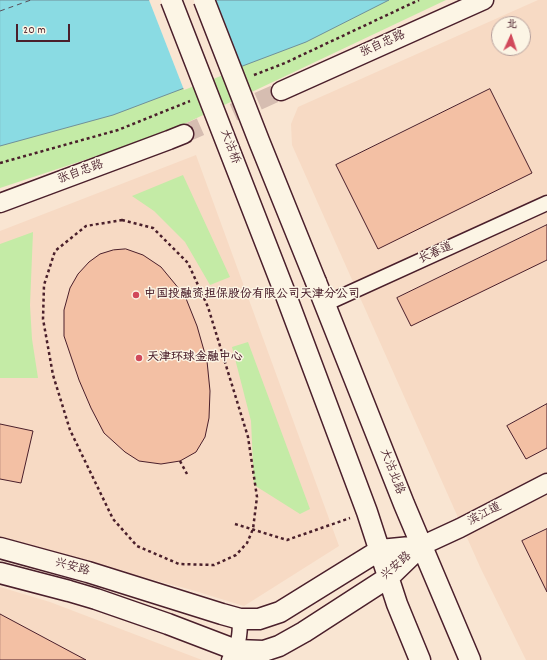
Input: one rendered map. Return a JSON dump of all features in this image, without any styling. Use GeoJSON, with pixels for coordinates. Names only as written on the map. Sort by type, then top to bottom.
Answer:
{"type":"FeatureCollection","features":[{"type":"Feature","properties":{"kind":"main road","name":"大沽桥"},"geometry":{"type":"LineString","coordinates":[[172,0],[285,293],[367,512]]}},
{"type":"Feature","properties":{"kind":"main road","name":"大沽北路"},"geometry":{"type":"LineString","coordinates":[[204,0],[404,504],[470,660]]}},
{"type":"Feature","properties":{"kind":"main road"},"geometry":{"type":"LineString","coordinates":[[367,512],[397,604],[420,660]]}},
{"type":"Feature","properties":{"kind":"main road","name":"兴安路"},"geometry":{"type":"LineString","coordinates":[[0,548],[88,572],[222,614],[240,618],[259,619],[280,612],[380,550],[421,546]]}},
{"type":"Feature","properties":{"kind":"main road","name":"兴安路"},"geometry":{"type":"LineString","coordinates":[[0,573],[103,601],[168,624],[232,655],[264,651],[278,646],[304,632],[389,577],[421,546]]}},
{"type":"Feature","properties":{"kind":"main road"},"geometry":{"type":"LineString","coordinates":[[232,655],[262,660]]}},
{"type":"Feature","properties":{"kind":"street","name":"张自忠路"},"geometry":{"type":"LineString","coordinates":[[281,91],[484,0]]}},
{"type":"Feature","properties":{"kind":"street","name":"张自忠路"},"geometry":{"type":"LineString","coordinates":[[0,203],[184,134]]}},
{"type":"Feature","properties":{"kind":"street","name":"长春道"},"geometry":{"type":"LineString","coordinates":[[325,304],[547,203]]}},
{"type":"Feature","properties":{"kind":"street","name":"滨江道"},"geometry":{"type":"LineString","coordinates":[[421,546],[460,528],[547,483]]}},
{"type":"Feature","properties":{"kind":"street"},"geometry":{"type":"LineString","coordinates":[[232,655],[240,632],[240,618]]}},
{"type":"Feature","properties":{"kind":"path"},"geometry":{"type":"LineString","coordinates":[[122,220],[153,228],[188,263],[208,307],[248,437],[257,497],[253,530],[247,543],[236,554],[214,565],[178,564],[137,546],[113,519],[70,430],[53,375],[43,319],[44,285],[55,251],[86,226],[122,220]]}},
{"type":"Feature","properties":{"kind":"path"},"geometry":{"type":"LineString","coordinates":[[180,461],[187,474]]}},
{"type":"Feature","properties":{"kind":"path"},"geometry":{"type":"LineString","coordinates":[[235,524],[287,540],[367,512]]}},
{"type":"Feature","properties":{"kind":"shaded area"},"geometry":{"type":"Polygon","coordinates":[[[538,0],[547,0],[547,660],[526,660],[481,569],[292,145],[291,124],[298,107],[491,21],[491,56],[531,56],[531,16],[502,16],[538,0]]]}},
{"type":"Feature","properties":{"kind":"shaded area","name":"天津环球金融中心"},"geometry":{"type":"Polygon","coordinates":[[[196,155],[339,546],[244,606],[192,590],[50,553],[0,538],[0,231],[196,155]]]}},
{"type":"Feature","properties":{"kind":"shaded area"},"geometry":{"type":"Polygon","coordinates":[[[0,587],[50,602],[202,660],[0,660],[0,587]]]}},
{"type":"Feature","properties":{"kind":"green space"},"geometry":{"type":"Polygon","coordinates":[[[0,0],[446,0],[163,134],[0,188],[0,0]]]}},
{"type":"Feature","properties":{"kind":"green space"},"geometry":{"type":"Polygon","coordinates":[[[183,175],[230,277],[210,285],[185,242],[154,211],[132,196],[183,175]]]}},
{"type":"Feature","properties":{"kind":"green space"},"geometry":{"type":"Polygon","coordinates":[[[33,232],[30,305],[32,339],[38,378],[0,378],[0,244],[33,232]]]}},
{"type":"Feature","properties":{"kind":"green space"},"geometry":{"type":"Polygon","coordinates":[[[248,342],[310,509],[300,514],[254,485],[251,421],[232,347],[248,342]]]}},
{"type":"Feature","properties":{"kind":"water"},"geometry":{"type":"Polygon","coordinates":[[[0,0],[389,0],[306,42],[113,115],[0,146],[0,0]]]}},
{"type":"Feature","properties":{"kind":"pier"},"geometry":{"type":"Polygon","coordinates":[[[149,0],[216,0],[242,68],[184,90],[149,0]]]}},
{"type":"Feature","properties":{"kind":"building"},"geometry":{"type":"Polygon","coordinates":[[[490,89],[532,173],[378,249],[336,165],[490,89]]]}},
{"type":"Feature","properties":{"kind":"building"},"geometry":{"type":"Polygon","coordinates":[[[547,225],[547,260],[411,326],[397,298],[547,225]]]}},
{"type":"Feature","properties":{"kind":"building","name":"天津环球金融中心"},"geometry":{"type":"Polygon","coordinates":[[[126,249],[143,255],[161,267],[185,296],[197,326],[207,361],[210,391],[209,418],[205,437],[196,452],[180,461],[161,464],[139,461],[125,452],[104,433],[79,380],[64,336],[64,310],[70,288],[78,274],[89,262],[100,254],[113,250],[126,249]]]}},
{"type":"Feature","properties":{"kind":"building"},"geometry":{"type":"Polygon","coordinates":[[[547,404],[547,448],[526,459],[507,426],[547,404]]]}},
{"type":"Feature","properties":{"kind":"building"},"geometry":{"type":"Polygon","coordinates":[[[0,424],[33,431],[21,483],[0,479],[0,424]]]}},
{"type":"Feature","properties":{"kind":"building"},"geometry":{"type":"Polygon","coordinates":[[[547,529],[547,592],[522,541],[547,529]]]}},
{"type":"Feature","properties":{"kind":"building"},"geometry":{"type":"Polygon","coordinates":[[[0,614],[86,660],[0,660],[0,614]]]}},
{"type":"Feature","properties":{"kind":"ferry route"},"geometry":{"type":"LineString","coordinates":[[0,11],[31,0]]}},
{"type":"Feature","properties":{"kind":"tunnel"},"geometry":{"type":"LineString","coordinates":[[184,134],[281,91]]}},
{"type":"Feature","properties":{"kind":"place","name":"中国投融资担保股份有限公司天津分公司"},"geometry":{"type":"Point","coordinates":[136,295]}},
{"type":"Feature","properties":{"kind":"place","name":"天津环球金融中心"},"geometry":{"type":"Point","coordinates":[139,358]}}]}
